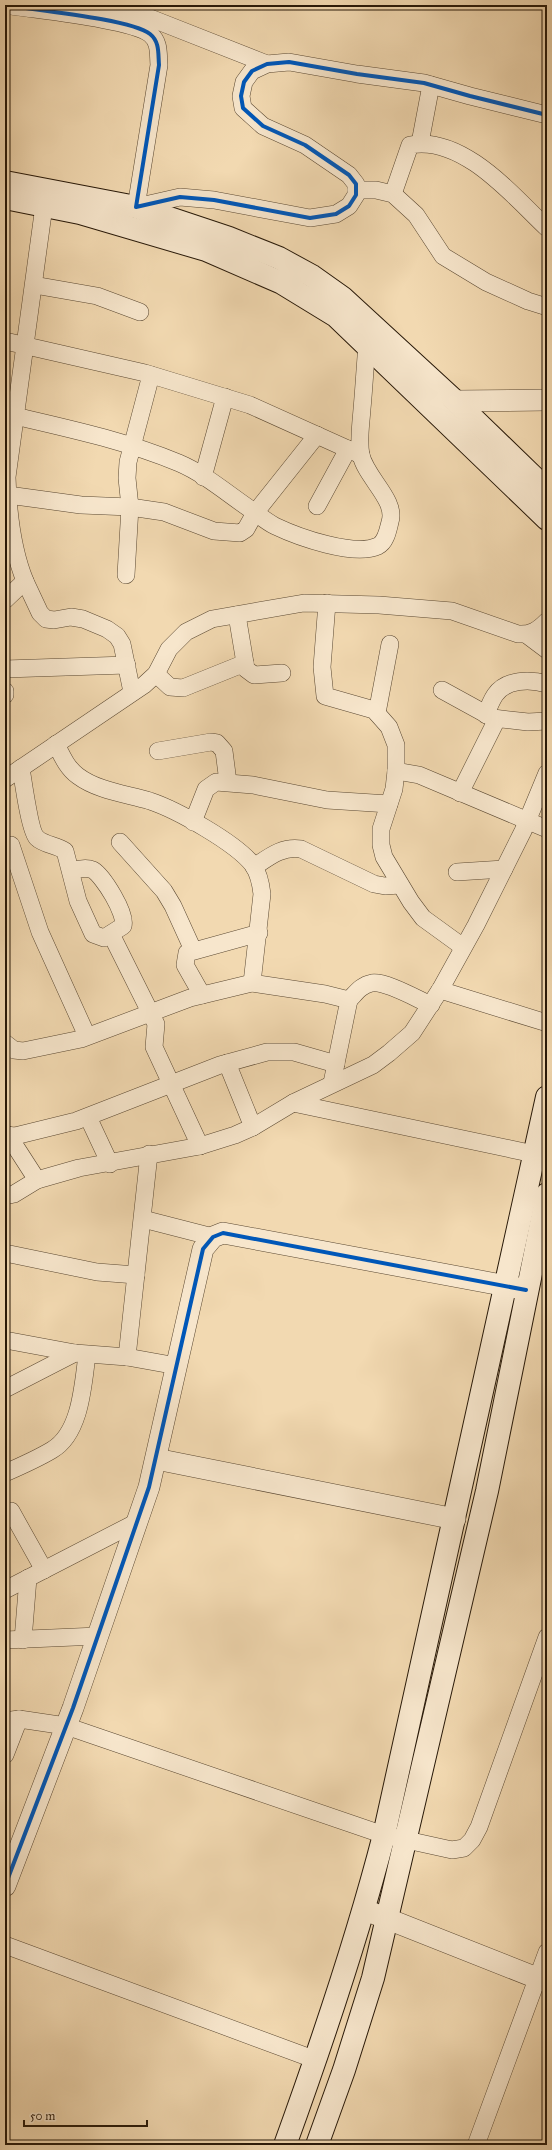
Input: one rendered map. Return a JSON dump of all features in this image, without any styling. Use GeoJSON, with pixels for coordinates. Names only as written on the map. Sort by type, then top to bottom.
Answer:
{"type":"FeatureCollection","features":[{"type":"Feature","properties":{"kind":"main road"},"geometry":{"type":"LineString","coordinates":[[5,182],[136,207],[229,238],[279,258],[312,276],[343,298],[455,401],[547,490]]}},
{"type":"Feature","properties":{"kind":"main road"},"geometry":{"type":"LineString","coordinates":[[5,198],[80,213],[206,250],[282,283],[336,316],[547,519]]}},
{"type":"Feature","properties":{"kind":"main road"},"geometry":{"type":"LineString","coordinates":[[285,2145],[316,2060],[365,1910],[384,1835],[455,1520],[504,1286],[524,1204],[547,1097]]}},
{"type":"Feature","properties":{"kind":"main road"},"geometry":{"type":"LineString","coordinates":[[317,2145],[344,2070],[373,1978],[487,1491],[526,1290],[546,1206]]}},
{"type":"Feature","properties":{"kind":"street"},"geometry":{"type":"LineString","coordinates":[[5,5],[130,25],[151,34],[157,42],[159,65],[136,207],[180,197],[214,200],[310,218],[321,218],[336,214],[349,206],[356,195],[356,184],[349,175],[305,145],[263,126],[243,108],[241,96],[244,82],[252,71],[266,64],[289,62],[431,85],[547,115]]}},
{"type":"Feature","properties":{"kind":"street"},"geometry":{"type":"LineString","coordinates":[[106,5],[140,14],[266,64]]}},
{"type":"Feature","properties":{"kind":"street"},"geometry":{"type":"LineString","coordinates":[[420,143],[431,85]]}},
{"type":"Feature","properties":{"kind":"street"},"geometry":{"type":"LineString","coordinates":[[393,194],[410,145],[420,143],[447,148],[480,166],[547,228]]}},
{"type":"Feature","properties":{"kind":"street"},"geometry":{"type":"LineString","coordinates":[[356,190],[376,190],[393,194],[416,215],[443,256],[486,282],[528,301],[547,307]]}},
{"type":"Feature","properties":{"kind":"street"},"geometry":{"type":"LineString","coordinates":[[44,206],[7,477],[10,557],[25,581],[40,613],[46,619],[71,617],[83,619],[107,629],[117,636],[122,644],[132,692]]}},
{"type":"Feature","properties":{"kind":"street"},"geometry":{"type":"LineString","coordinates":[[34,285],[97,296],[140,312]]}},
{"type":"Feature","properties":{"kind":"street"},"geometry":{"type":"LineString","coordinates":[[5,341],[151,375],[225,397],[250,405],[355,452],[367,473],[387,500],[391,510],[391,520],[384,541],[378,546],[342,548],[327,545],[275,526],[188,467],[111,438],[15,416]]}},
{"type":"Feature","properties":{"kind":"street"},"geometry":{"type":"LineString","coordinates":[[317,506],[355,452],[360,434],[367,345]]}},
{"type":"Feature","properties":{"kind":"street"},"geometry":{"type":"LineString","coordinates":[[126,575],[130,507],[127,478],[131,445],[151,375]]}},
{"type":"Feature","properties":{"kind":"street"},"geometry":{"type":"LineString","coordinates":[[203,477],[225,397]]}},
{"type":"Feature","properties":{"kind":"street"},"geometry":{"type":"LineString","coordinates":[[455,401],[547,400]]}},
{"type":"Feature","properties":{"kind":"street"},"geometry":{"type":"LineString","coordinates":[[8,495],[81,505],[130,507],[164,512],[214,531],[232,534],[240,533],[246,529],[255,513],[317,435]]}},
{"type":"Feature","properties":{"kind":"street"},"geometry":{"type":"LineString","coordinates":[[5,600],[25,581]]}},
{"type":"Feature","properties":{"kind":"street"},"geometry":{"type":"LineString","coordinates":[[5,779],[156,674],[169,649],[186,632],[212,619],[304,603],[327,603],[379,605],[452,611],[518,634],[527,634],[538,629],[547,621]]}},
{"type":"Feature","properties":{"kind":"street"},"geometry":{"type":"LineString","coordinates":[[327,603],[322,667],[325,696],[361,705],[377,713],[389,727],[396,746],[394,789],[381,829],[381,845],[384,857],[400,885],[423,918],[463,947]]}},
{"type":"Feature","properties":{"kind":"street"},"geometry":{"type":"LineString","coordinates":[[237,615],[246,669],[254,675],[282,673]]}},
{"type":"Feature","properties":{"kind":"street"},"geometry":{"type":"LineString","coordinates":[[527,634],[547,650]]}},
{"type":"Feature","properties":{"kind":"street"},"geometry":{"type":"LineString","coordinates":[[377,713],[390,644]]}},
{"type":"Feature","properties":{"kind":"street"},"geometry":{"type":"LineString","coordinates":[[156,674],[170,687],[182,688],[245,664]]}},
{"type":"Feature","properties":{"kind":"street"},"geometry":{"type":"LineString","coordinates":[[5,670],[127,665]]}},
{"type":"Feature","properties":{"kind":"street"},"geometry":{"type":"LineString","coordinates":[[460,793],[491,717],[494,696],[502,687],[513,682],[525,681],[547,684]]}},
{"type":"Feature","properties":{"kind":"street"},"geometry":{"type":"LineString","coordinates":[[442,690],[491,717],[528,722],[547,722]]}},
{"type":"Feature","properties":{"kind":"street"},"geometry":{"type":"LineString","coordinates":[[158,751],[211,742],[217,743],[224,751],[228,782]]}},
{"type":"Feature","properties":{"kind":"street"},"geometry":{"type":"LineString","coordinates":[[56,744],[68,767],[87,782],[152,802],[193,822],[242,853],[254,867],[260,882],[262,894],[259,933],[252,983]]}},
{"type":"Feature","properties":{"kind":"street"},"geometry":{"type":"LineString","coordinates":[[21,768],[34,834],[36,838],[43,842],[56,845],[65,851],[72,871],[82,912],[93,934],[104,938],[123,926],[124,922],[120,907],[94,871],[89,869],[72,871]]}},
{"type":"Feature","properties":{"kind":"street"},"geometry":{"type":"LineString","coordinates":[[396,771],[419,775],[547,829]]}},
{"type":"Feature","properties":{"kind":"street"},"geometry":{"type":"LineString","coordinates":[[5,1196],[14,1194],[36,1180],[78,1168],[110,1164],[149,1154],[200,1146],[253,1128],[293,1103],[373,1064],[389,1053],[412,1033],[440,990],[528,822],[547,773]]}},
{"type":"Feature","properties":{"kind":"street"},"geometry":{"type":"LineString","coordinates":[[193,822],[206,789],[216,782],[253,785],[327,800],[389,804]]}},
{"type":"Feature","properties":{"kind":"street"},"geometry":{"type":"LineString","coordinates":[[120,842],[164,891],[173,906],[193,950]]}},
{"type":"Feature","properties":{"kind":"street"},"geometry":{"type":"LineString","coordinates":[[11,845],[40,932],[87,1036]]}},
{"type":"Feature","properties":{"kind":"street"},"geometry":{"type":"LineString","coordinates":[[254,867],[280,850],[292,847],[301,849],[374,884],[385,886],[400,885]]}},
{"type":"Feature","properties":{"kind":"street"},"geometry":{"type":"LineString","coordinates":[[457,872],[504,869]]}},
{"type":"Feature","properties":{"kind":"street"},"geometry":{"type":"LineString","coordinates":[[202,995],[186,965],[187,953],[193,950],[259,933]]}},
{"type":"Feature","properties":{"kind":"street"},"geometry":{"type":"LineString","coordinates":[[112,934],[156,1024],[154,1047],[200,1146]]}},
{"type":"Feature","properties":{"kind":"street"},"geometry":{"type":"LineString","coordinates":[[5,1043],[14,1050],[23,1051],[87,1036],[202,995],[252,983],[325,994],[349,1000]]}},
{"type":"Feature","properties":{"kind":"street"},"geometry":{"type":"LineString","coordinates":[[332,1083],[349,1000],[361,987],[372,983],[383,985],[431,1005]]}},
{"type":"Feature","properties":{"kind":"street"},"geometry":{"type":"LineString","coordinates":[[440,990],[547,1023]]}},
{"type":"Feature","properties":{"kind":"street"},"geometry":{"type":"LineString","coordinates":[[6,1135],[26,1134],[88,1117],[227,1063],[267,1052],[294,1052],[336,1064]]}},
{"type":"Feature","properties":{"kind":"street"},"geometry":{"type":"LineString","coordinates":[[227,1063],[253,1128]]}},
{"type":"Feature","properties":{"kind":"street"},"geometry":{"type":"LineString","coordinates":[[293,1103],[534,1154]]}},
{"type":"Feature","properties":{"kind":"street"},"geometry":{"type":"LineString","coordinates":[[88,1117],[110,1164]]}},
{"type":"Feature","properties":{"kind":"street"},"geometry":{"type":"LineString","coordinates":[[6,1135],[36,1180]]}},
{"type":"Feature","properties":{"kind":"street"},"geometry":{"type":"LineString","coordinates":[[127,1357],[149,1154]]}},
{"type":"Feature","properties":{"kind":"street"},"geometry":{"type":"LineString","coordinates":[[143,1219],[213,1237]]}},
{"type":"Feature","properties":{"kind":"street"},"geometry":{"type":"LineString","coordinates":[[5,1886],[66,1726],[137,1522],[156,1459],[203,1248],[213,1237],[224,1233],[526,1290]]}},
{"type":"Feature","properties":{"kind":"street"},"geometry":{"type":"LineString","coordinates":[[5,1253],[97,1272],[136,1275]]}},
{"type":"Feature","properties":{"kind":"street"},"geometry":{"type":"LineString","coordinates":[[5,1340],[81,1354],[127,1357],[177,1366]]}},
{"type":"Feature","properties":{"kind":"street"},"geometry":{"type":"LineString","coordinates":[[5,1389],[81,1354]]}},
{"type":"Feature","properties":{"kind":"street"},"geometry":{"type":"LineString","coordinates":[[5,1473],[54,1450],[67,1434],[78,1411],[81,1354]]}},
{"type":"Feature","properties":{"kind":"street"},"geometry":{"type":"LineString","coordinates":[[156,1459],[455,1520]]}},
{"type":"Feature","properties":{"kind":"street"},"geometry":{"type":"LineString","coordinates":[[11,1511],[44,1570]]}},
{"type":"Feature","properties":{"kind":"street"},"geometry":{"type":"LineString","coordinates":[[5,1590],[137,1522]]}},
{"type":"Feature","properties":{"kind":"street"},"geometry":{"type":"LineString","coordinates":[[23,1640],[28,1578]]}},
{"type":"Feature","properties":{"kind":"street"},"geometry":{"type":"LineString","coordinates":[[5,1640],[98,1636]]}},
{"type":"Feature","properties":{"kind":"street"},"geometry":{"type":"LineString","coordinates":[[5,1755],[12,1720],[66,1726],[384,1835],[452,1850],[464,1848],[472,1840],[547,1637]]}},
{"type":"Feature","properties":{"kind":"street"},"geometry":{"type":"LineString","coordinates":[[365,1910],[543,1980]]}},
{"type":"Feature","properties":{"kind":"street"},"geometry":{"type":"LineString","coordinates":[[5,1945],[316,2060]]}},
{"type":"Feature","properties":{"kind":"street"},"geometry":{"type":"LineString","coordinates":[[476,2145],[543,1980],[547,1952]]}},
{"type":"Feature","properties":{"kind":"cycle path"},"geometry":{"type":"LineString","coordinates":[[5,5],[81,16],[123,24],[140,29],[153,37],[158,48],[159,65],[136,207],[180,197],[214,200],[310,218],[336,214],[349,206],[356,195],[356,184],[349,175],[305,145],[263,126],[243,108],[241,96],[244,82],[252,71],[267,64],[289,62],[357,74],[424,83],[547,115]]}},
{"type":"Feature","properties":{"kind":"cycle path"},"geometry":{"type":"LineString","coordinates":[[5,1886],[73,1708],[149,1487],[203,1249],[213,1237],[223,1233],[526,1290]]}}]}
